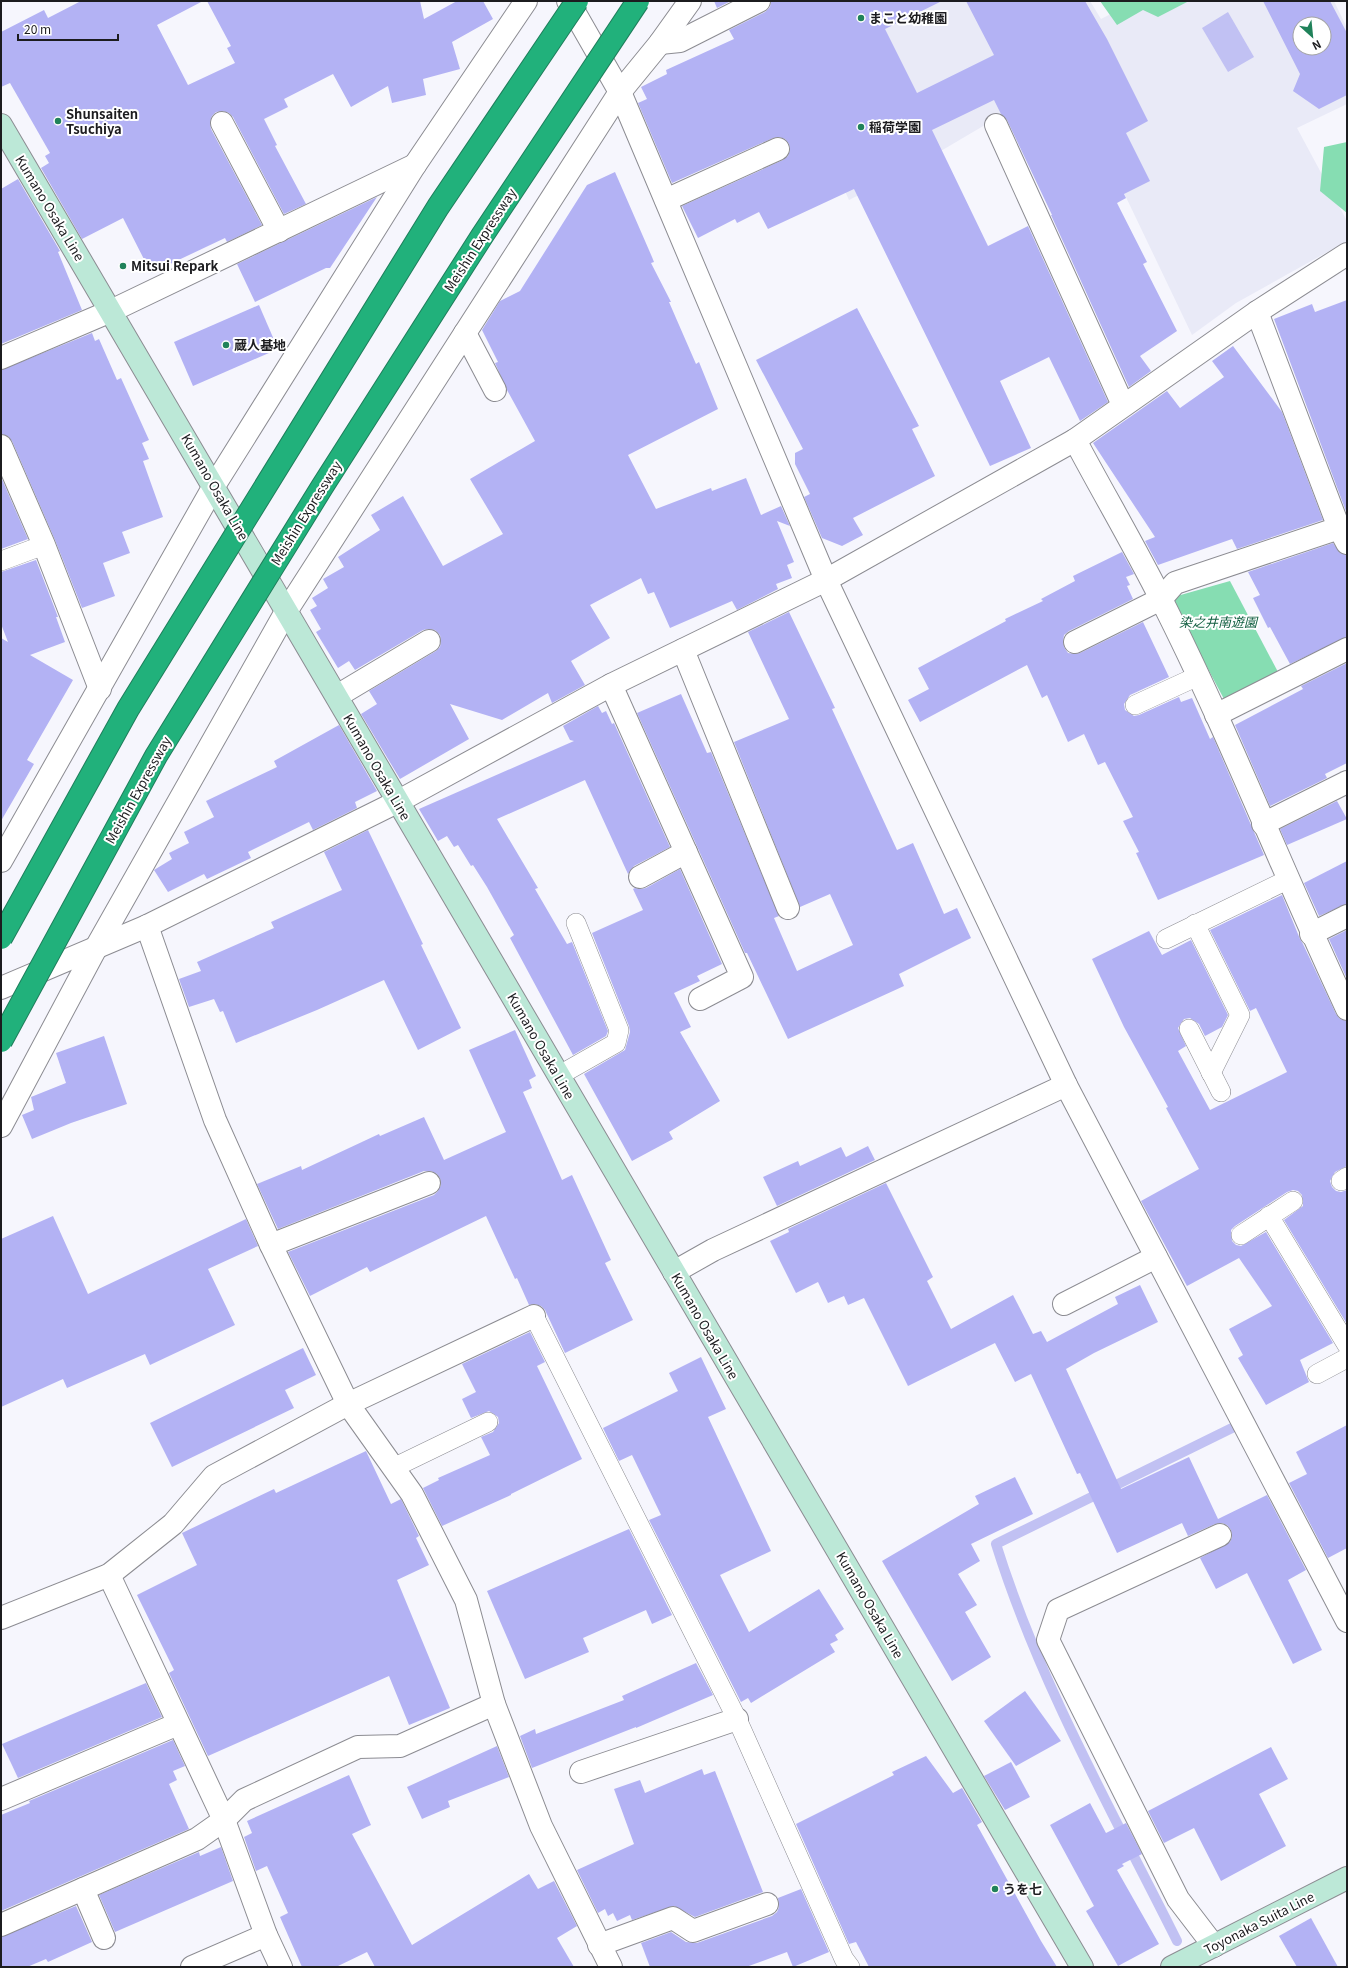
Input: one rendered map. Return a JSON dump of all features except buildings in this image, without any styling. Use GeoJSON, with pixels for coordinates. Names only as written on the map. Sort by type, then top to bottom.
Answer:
{"type":"FeatureCollection","features":[{"type":"Feature","properties":{"kind":"highway"},"geometry":{"type":"LineString","coordinates":[[1,938],[132,702],[438,207],[577,1]]}},
{"type":"Feature","properties":{"kind":"highway","name":"Meishin Expressway"},"geometry":{"type":"LineString","coordinates":[[1,1042],[160,749],[322,487],[482,236],[638,1]]}},
{"type":"Feature","properties":{"kind":"main road","name":"Kumano Osaka Line"},"geometry":{"type":"LineString","coordinates":[[1,125],[1082,1967]]}},
{"type":"Feature","properties":{"kind":"main road","name":"Toyonaka Suita Line"},"geometry":{"type":"LineString","coordinates":[[1172,1967],[1347,1878]]}},
{"type":"Feature","properties":{"kind":"street"},"geometry":{"type":"LineString","coordinates":[[1,861],[214,486],[415,165],[526,1]]}},
{"type":"Feature","properties":{"kind":"street"},"geometry":{"type":"LineString","coordinates":[[568,1],[620,92],[826,580],[1066,1085],[1347,1622]]}},
{"type":"Feature","properties":{"kind":"street"},"geometry":{"type":"LineString","coordinates":[[1,1126],[97,946],[287,610],[620,92],[660,43],[690,1]]}},
{"type":"Feature","properties":{"kind":"street"},"geometry":{"type":"LineString","coordinates":[[660,43],[680,41],[759,1]]}},
{"type":"Feature","properties":{"kind":"street"},"geometry":{"type":"LineString","coordinates":[[222,123],[279,231]]}},
{"type":"Feature","properties":{"kind":"street"},"geometry":{"type":"LineString","coordinates":[[996,125],[1123,405]]}},
{"type":"Feature","properties":{"kind":"street"},"geometry":{"type":"LineString","coordinates":[[666,200],[778,149]]}},
{"type":"Feature","properties":{"kind":"street"},"geometry":{"type":"LineString","coordinates":[[1,358],[111,311],[415,165]]}},
{"type":"Feature","properties":{"kind":"street"},"geometry":{"type":"LineString","coordinates":[[1,988],[147,926],[397,802],[611,685],[826,580],[1075,440],[1257,312],[1347,254]]}},
{"type":"Feature","properties":{"kind":"street"},"geometry":{"type":"LineString","coordinates":[[1075,642],[1161,599],[1175,583],[1343,536],[1257,312]]}},
{"type":"Feature","properties":{"kind":"street"},"geometry":{"type":"LineString","coordinates":[[465,333],[495,390]]}},
{"type":"Feature","properties":{"kind":"street"},"geometry":{"type":"LineString","coordinates":[[1075,440],[1161,599],[1198,676],[1311,934],[1347,1009]]}},
{"type":"Feature","properties":{"kind":"street"},"geometry":{"type":"LineString","coordinates":[[1,446],[44,545],[100,689]]}},
{"type":"Feature","properties":{"kind":"street"},"geometry":{"type":"LineString","coordinates":[[336,696],[429,640]]}},
{"type":"Feature","properties":{"kind":"street"},"geometry":{"type":"LineString","coordinates":[[1216,715],[1347,649]]}},
{"type":"Feature","properties":{"kind":"street"},"geometry":{"type":"LineString","coordinates":[[683,650],[788,908]]}},
{"type":"Feature","properties":{"kind":"street"},"geometry":{"type":"LineString","coordinates":[[611,685],[742,977],[700,999]]}},
{"type":"Feature","properties":{"kind":"street"},"geometry":{"type":"LineString","coordinates":[[1263,824],[1347,782]]}},
{"type":"Feature","properties":{"kind":"street"},"geometry":{"type":"LineString","coordinates":[[640,877],[686,852]]}},
{"type":"Feature","properties":{"kind":"street"},"geometry":{"type":"LineString","coordinates":[[1311,934],[1347,916]]}},
{"type":"Feature","properties":{"kind":"street"},"geometry":{"type":"LineString","coordinates":[[147,926],[215,1120],[271,1244],[348,1404],[412,1494],[466,1600],[494,1704],[541,1826],[599,1946],[611,1967]]}},
{"type":"Feature","properties":{"kind":"street"},"geometry":{"type":"LineString","coordinates":[[674,1272],[713,1250],[1066,1085]]}},
{"type":"Feature","properties":{"kind":"street"},"geometry":{"type":"LineString","coordinates":[[271,1244],[429,1183]]}},
{"type":"Feature","properties":{"kind":"street"},"geometry":{"type":"LineString","coordinates":[[1064,1304],[1156,1257]]}},
{"type":"Feature","properties":{"kind":"street"},"geometry":{"type":"LineString","coordinates":[[1,1618],[109,1575],[173,1524],[214,1476],[348,1404],[534,1316]]}},
{"type":"Feature","properties":{"kind":"street"},"geometry":{"type":"LineString","coordinates":[[1214,1946],[1178,1899],[1048,1640],[1058,1610],[1220,1535]]}},
{"type":"Feature","properties":{"kind":"street"},"geometry":{"type":"LineString","coordinates":[[109,1575],[224,1820],[266,1934],[281,1967]]}},
{"type":"Feature","properties":{"kind":"street"},"geometry":{"type":"LineString","coordinates":[[1,1925],[197,1839],[224,1820],[244,1800],[358,1747],[400,1746],[494,1704]]}},
{"type":"Feature","properties":{"kind":"street"},"geometry":{"type":"LineString","coordinates":[[581,1772],[737,1718]]}},
{"type":"Feature","properties":{"kind":"street"},"geometry":{"type":"LineString","coordinates":[[1,1799],[178,1724]]}},
{"type":"Feature","properties":{"kind":"street"},"geometry":{"type":"LineString","coordinates":[[83,1889],[104,1938]]}},
{"type":"Feature","properties":{"kind":"street"},"geometry":{"type":"LineString","coordinates":[[599,1946],[673,1918],[693,1931],[767,1904]]}},
{"type":"Feature","properties":{"kind":"street"},"geometry":{"type":"LineString","coordinates":[[192,1967],[266,1934]]}},
{"type":"Feature","properties":{"kind":"lane"},"geometry":{"type":"LineString","coordinates":[[1,561],[44,545]]}},
{"type":"Feature","properties":{"kind":"lane"},"geometry":{"type":"LineString","coordinates":[[1135,705],[1198,676]]}},
{"type":"Feature","properties":{"kind":"lane"},"geometry":{"type":"LineString","coordinates":[[1166,939],[1288,880]]}},
{"type":"Feature","properties":{"kind":"lane"},"geometry":{"type":"LineString","coordinates":[[558,1076],[616,1043],[619,1030],[576,923]]}},
{"type":"Feature","properties":{"kind":"lane"},"geometry":{"type":"LineString","coordinates":[[1195,924],[1240,1015],[1211,1073]]}},
{"type":"Feature","properties":{"kind":"lane"},"geometry":{"type":"LineString","coordinates":[[1188,1029],[1221,1092]]}},
{"type":"Feature","properties":{"kind":"lane"},"geometry":{"type":"LineString","coordinates":[[1241,1235],[1293,1201]]}},
{"type":"Feature","properties":{"kind":"lane"},"geometry":{"type":"LineString","coordinates":[[1269,1216],[1347,1345]]}},
{"type":"Feature","properties":{"kind":"lane"},"geometry":{"type":"LineString","coordinates":[[534,1316],[737,1718],[808,1882],[844,1959],[850,1967]]}},
{"type":"Feature","properties":{"kind":"lane"},"geometry":{"type":"LineString","coordinates":[[1317,1374],[1347,1358]]}},
{"type":"Feature","properties":{"kind":"lane"},"geometry":{"type":"LineString","coordinates":[[393,1468],[488,1422]]}},
{"type":"Feature","properties":{"kind":"shaded area"},"geometry":{"type":"Polygon","coordinates":[[[800,1],[1090,1],[1101,19],[1136,1],[1334,1],[1347,28],[1347,104],[1297,128],[1347,221],[1347,241],[1236,303],[1192,335],[1068,76],[912,168],[849,200],[765,14],[800,1]]]}},
{"type":"Feature","properties":{"kind":"green space"},"geometry":{"type":"Polygon","coordinates":[[[1100,1],[1189,1],[1158,17],[1143,10],[1117,25],[1100,1]]]}},
{"type":"Feature","properties":{"kind":"green space"},"geometry":{"type":"Polygon","coordinates":[[[1347,142],[1347,213],[1320,191],[1324,147],[1347,142]]]}},
{"type":"Feature","properties":{"kind":"green space","name":"染之井南遊園"},"geometry":{"type":"Polygon","coordinates":[[[1230,581],[1278,672],[1224,699],[1170,598],[1230,581]]]}},
{"type":"Feature","properties":{"kind":"water"},"geometry":{"type":"Polygon","coordinates":[[[1228,12],[1254,57],[1228,72],[1202,28],[1228,12]]]}},
{"type":"Feature","properties":{"kind":"waterway"},"geometry":{"type":"LineString","coordinates":[[1177,1941],[1078,1746],[1055,1696],[1013,1595],[996,1544],[1232,1428]]}},
{"type":"Feature","properties":{"kind":"place","name":"まこと幼稚園"},"geometry":{"type":"Point","coordinates":[861,18]}},
{"type":"Feature","properties":{"kind":"place","name":"Shunsaiten Tsuchiya"},"geometry":{"type":"Point","coordinates":[58,121]}},
{"type":"Feature","properties":{"kind":"place","name":"稲荷学園"},"geometry":{"type":"Point","coordinates":[861,127]}},
{"type":"Feature","properties":{"kind":"place","name":"Mitsui Repark"},"geometry":{"type":"Point","coordinates":[123,266]}},
{"type":"Feature","properties":{"kind":"place","name":"蔵人基地"},"geometry":{"type":"Point","coordinates":[226,345]}},
{"type":"Feature","properties":{"kind":"place","name":"うを七"},"geometry":{"type":"Point","coordinates":[995,1889]}}]}
